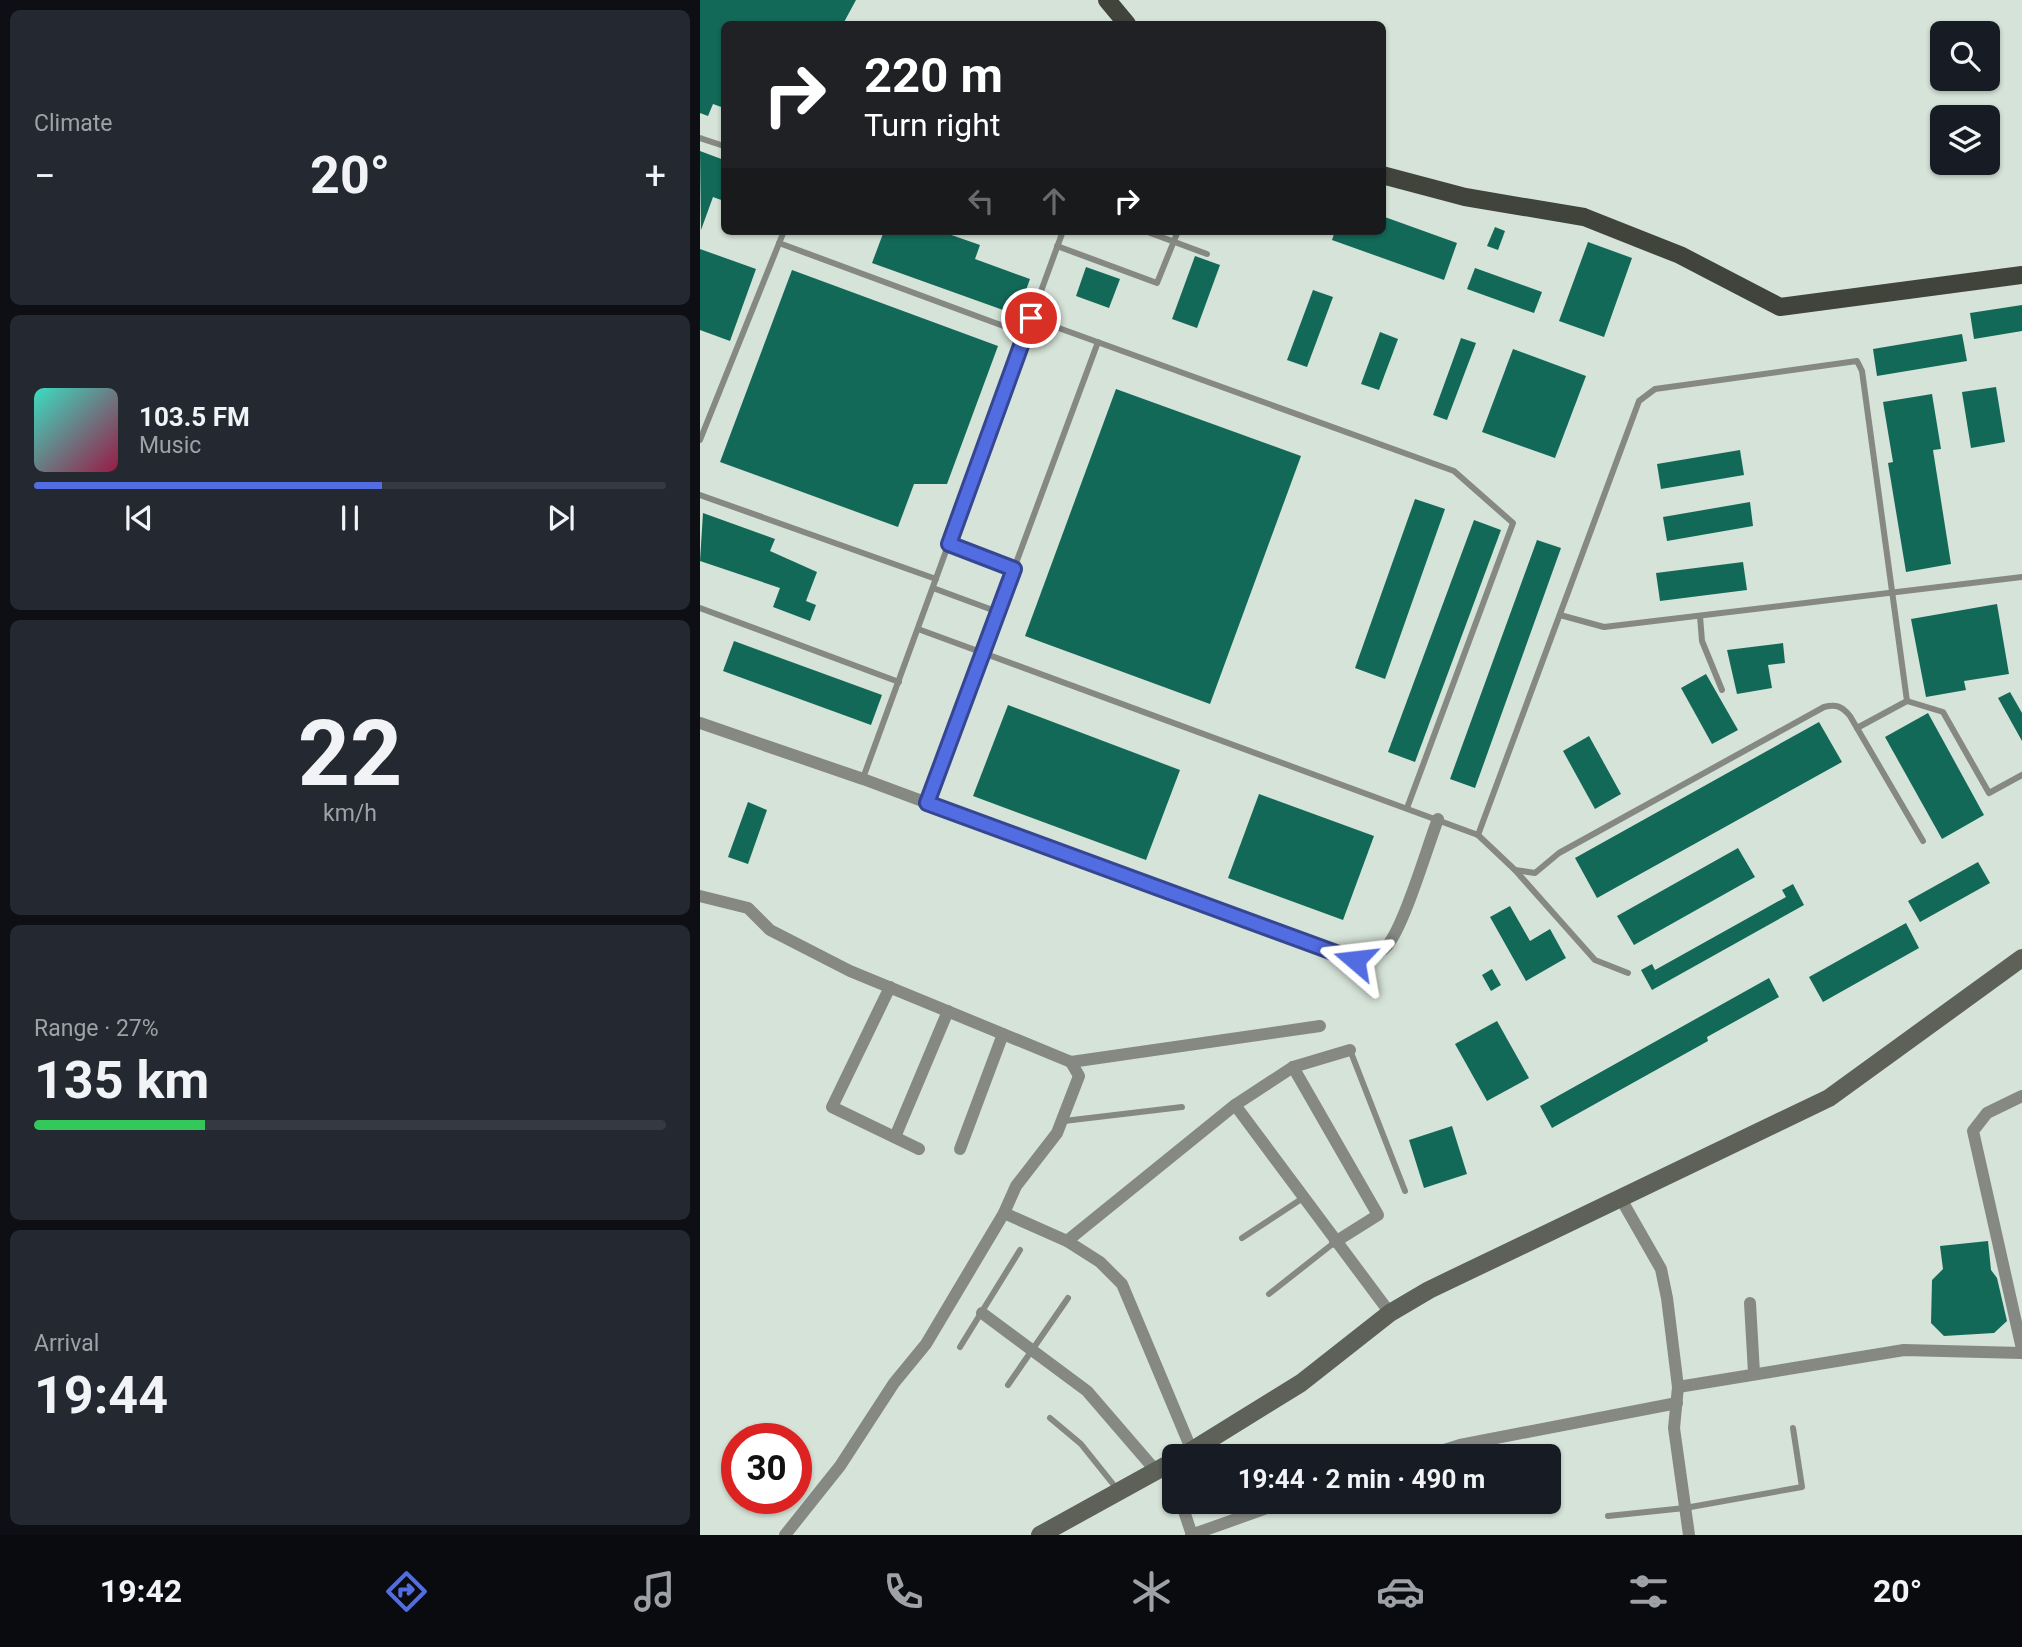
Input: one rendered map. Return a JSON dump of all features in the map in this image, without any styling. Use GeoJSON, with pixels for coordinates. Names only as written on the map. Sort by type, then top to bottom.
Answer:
{"type":"FeatureCollection","features":[{"type":"Feature","properties":{"kind":"main road"},"geometry":{"type":"LineString","coordinates":[[1107,0],[1124,21]]}},
{"type":"Feature","properties":{"kind":"main road"},"geometry":{"type":"LineString","coordinates":[[1386,176],[1465,197],[1584,217],[1681,256],[1780,307],[2022,275]]}},
{"type":"Feature","properties":{"kind":"main road"},"geometry":{"type":"LineString","coordinates":[[1202,1444],[1301,1383],[1390,1314],[1429,1290],[1829,1098],[2022,958]]}},
{"type":"Feature","properties":{"kind":"main road"},"geometry":{"type":"LineString","coordinates":[[1040,1535],[1162,1468]]}},
{"type":"Feature","properties":{"kind":"street"},"geometry":{"type":"LineString","coordinates":[[700,723],[863,779],[1355,960],[1378,954],[1392,937],[1438,819]]}},
{"type":"Feature","properties":{"kind":"street"},"geometry":{"type":"LineString","coordinates":[[700,896],[748,908],[770,930],[890,987],[1071,1062],[1320,1026]]}},
{"type":"Feature","properties":{"kind":"street"},"geometry":{"type":"LineString","coordinates":[[890,987],[832,1107],[919,1149]]}},
{"type":"Feature","properties":{"kind":"street"},"geometry":{"type":"LineString","coordinates":[[895,1137],[948,1011]]}},
{"type":"Feature","properties":{"kind":"street"},"geometry":{"type":"LineString","coordinates":[[960,1149],[1003,1034]]}},
{"type":"Feature","properties":{"kind":"street"},"geometry":{"type":"LineString","coordinates":[[1068,1241],[1235,1105],[1293,1067],[1350,1050]]}},
{"type":"Feature","properties":{"kind":"street"},"geometry":{"type":"LineString","coordinates":[[785,1535],[840,1466],[894,1383],[926,1344],[1004,1213],[1016,1186],[1064,1121],[1079,1076],[1071,1062]]}},
{"type":"Feature","properties":{"kind":"street"},"geometry":{"type":"LineString","coordinates":[[1293,1067],[1378,1215],[1335,1242]]}},
{"type":"Feature","properties":{"kind":"street"},"geometry":{"type":"LineString","coordinates":[[1678,1388],[1754,1373],[1904,1350],[2022,1351],[1973,1131],[1987,1113],[2022,1096]]}},
{"type":"Feature","properties":{"kind":"street"},"geometry":{"type":"LineString","coordinates":[[1235,1105],[1390,1314]]}},
{"type":"Feature","properties":{"kind":"street"},"geometry":{"type":"LineString","coordinates":[[1621,1199],[1661,1269],[1678,1388],[1674,1427],[1689,1535]]}},
{"type":"Feature","properties":{"kind":"street"},"geometry":{"type":"LineString","coordinates":[[1004,1213],[1068,1241],[1100,1262],[1122,1284],[1170,1444]]}},
{"type":"Feature","properties":{"kind":"street"},"geometry":{"type":"LineString","coordinates":[[1750,1303],[1754,1373]]}},
{"type":"Feature","properties":{"kind":"street"},"geometry":{"type":"LineString","coordinates":[[982,1313],[1162,1451]]}},
{"type":"Feature","properties":{"kind":"street"},"geometry":{"type":"LineString","coordinates":[[1465,1444],[1677,1403]]}},
{"type":"Feature","properties":{"kind":"street"},"geometry":{"type":"LineString","coordinates":[[1185,1514],[1192,1535],[1251,1514]]}},
{"type":"Feature","properties":{"kind":"lane"},"geometry":{"type":"LineString","coordinates":[[700,138],[721,145]]}},
{"type":"Feature","properties":{"kind":"lane"},"geometry":{"type":"LineString","coordinates":[[700,440],[782,235]]}},
{"type":"Feature","properties":{"kind":"lane"},"geometry":{"type":"LineString","coordinates":[[863,779],[1061,235]]}},
{"type":"Feature","properties":{"kind":"lane"},"geometry":{"type":"LineString","coordinates":[[1156,235],[1207,254]]}},
{"type":"Feature","properties":{"kind":"lane"},"geometry":{"type":"LineString","coordinates":[[1057,246],[1157,284],[1177,235]]}},
{"type":"Feature","properties":{"kind":"lane"},"geometry":{"type":"LineString","coordinates":[[779,243],[1025,334]]}},
{"type":"Feature","properties":{"kind":"lane"},"geometry":{"type":"LineString","coordinates":[[1031,318],[1454,471],[1513,523],[1407,808]]}},
{"type":"Feature","properties":{"kind":"lane"},"geometry":{"type":"LineString","coordinates":[[927,803],[1098,342]]}},
{"type":"Feature","properties":{"kind":"lane"},"geometry":{"type":"LineString","coordinates":[[1478,835],[1639,401],[1656,389],[1857,361],[1862,371],[1907,701]]}},
{"type":"Feature","properties":{"kind":"lane"},"geometry":{"type":"LineString","coordinates":[[700,495],[936,579]]}},
{"type":"Feature","properties":{"kind":"lane"},"geometry":{"type":"LineString","coordinates":[[949,544],[1014,569]]}},
{"type":"Feature","properties":{"kind":"lane"},"geometry":{"type":"LineString","coordinates":[[1560,615],[1604,627],[2022,577]]}},
{"type":"Feature","properties":{"kind":"lane"},"geometry":{"type":"LineString","coordinates":[[933,588],[998,612]]}},
{"type":"Feature","properties":{"kind":"lane"},"geometry":{"type":"LineString","coordinates":[[700,608],[899,682]]}},
{"type":"Feature","properties":{"kind":"lane"},"geometry":{"type":"LineString","coordinates":[[1700,616],[1702,641],[1722,690]]}},
{"type":"Feature","properties":{"kind":"lane"},"geometry":{"type":"LineString","coordinates":[[918,629],[1478,835],[1515,870],[1595,960],[1628,973]]}},
{"type":"Feature","properties":{"kind":"lane"},"geometry":{"type":"LineString","coordinates":[[1857,728],[1907,701],[1943,712],[1989,793],[2022,775]]}},
{"type":"Feature","properties":{"kind":"lane"},"geometry":{"type":"LineString","coordinates":[[1515,870],[1535,873],[1559,853],[1824,707],[1833,705],[1844,709],[1857,728],[1923,841]]}},
{"type":"Feature","properties":{"kind":"lane"},"geometry":{"type":"LineString","coordinates":[[1350,1050],[1405,1191]]}},
{"type":"Feature","properties":{"kind":"lane"},"geometry":{"type":"LineString","coordinates":[[1064,1121],[1182,1107]]}},
{"type":"Feature","properties":{"kind":"lane"},"geometry":{"type":"LineString","coordinates":[[1242,1238],[1303,1198]]}},
{"type":"Feature","properties":{"kind":"lane"},"geometry":{"type":"LineString","coordinates":[[1269,1294],[1335,1242]]}},
{"type":"Feature","properties":{"kind":"lane"},"geometry":{"type":"LineString","coordinates":[[960,1347],[1020,1250]]}},
{"type":"Feature","properties":{"kind":"lane"},"geometry":{"type":"LineString","coordinates":[[1008,1385],[1068,1298]]}},
{"type":"Feature","properties":{"kind":"lane"},"geometry":{"type":"LineString","coordinates":[[1050,1418],[1081,1444],[1118,1491]]}},
{"type":"Feature","properties":{"kind":"lane"},"geometry":{"type":"LineString","coordinates":[[1608,1516],[1685,1508],[1802,1486],[1793,1428]]}},
{"type":"Feature","properties":{"kind":"building"},"geometry":{"type":"Polygon","coordinates":[[[700,0],[856,0],[845,21],[721,21],[721,107],[713,104],[708,116],[700,113],[700,0]]]}},
{"type":"Feature","properties":{"kind":"building"},"geometry":{"type":"Polygon","coordinates":[[[700,151],[721,159],[721,200],[713,197],[701,230],[700,151]]]}},
{"type":"Feature","properties":{"kind":"building"},"geometry":{"type":"Polygon","coordinates":[[[1386,217],[1457,243],[1444,280],[1332,240],[1334,235],[1386,235],[1386,217]]]}},
{"type":"Feature","properties":{"kind":"building"},"geometry":{"type":"Polygon","coordinates":[[[1495,227],[1505,231],[1498,250],[1487,246],[1495,227]]]}},
{"type":"Feature","properties":{"kind":"building"},"geometry":{"type":"Polygon","coordinates":[[[882,235],[951,235],[980,245],[975,259],[1030,279],[1017,315],[872,263],[882,235]]]}},
{"type":"Feature","properties":{"kind":"building"},"geometry":{"type":"Polygon","coordinates":[[[1588,242],[1632,258],[1604,337],[1559,321],[1588,242]]]}},
{"type":"Feature","properties":{"kind":"building"},"geometry":{"type":"Polygon","coordinates":[[[700,249],[756,269],[730,341],[700,330],[700,249]]]}},
{"type":"Feature","properties":{"kind":"building"},"geometry":{"type":"Polygon","coordinates":[[[1195,256],[1220,265],[1197,328],[1172,319],[1195,256]]]}},
{"type":"Feature","properties":{"kind":"building"},"geometry":{"type":"Polygon","coordinates":[[[1086,267],[1120,279],[1109,308],[1076,296],[1086,267]]]}},
{"type":"Feature","properties":{"kind":"building"},"geometry":{"type":"Polygon","coordinates":[[[1475,268],[1542,292],[1534,313],[1467,289],[1475,268]]]}},
{"type":"Feature","properties":{"kind":"building"},"geometry":{"type":"Polygon","coordinates":[[[792,270],[998,346],[947,484],[914,484],[898,527],[720,462],[792,270]]]}},
{"type":"Feature","properties":{"kind":"building"},"geometry":{"type":"Polygon","coordinates":[[[1313,290],[1333,297],[1307,367],[1287,360],[1313,290]]]}},
{"type":"Feature","properties":{"kind":"building"},"geometry":{"type":"Polygon","coordinates":[[[2022,305],[2022,331],[1974,339],[1970,313],[2022,305]]]}},
{"type":"Feature","properties":{"kind":"building"},"geometry":{"type":"Polygon","coordinates":[[[1380,332],[1398,339],[1379,390],[1361,384],[1380,332]]]}},
{"type":"Feature","properties":{"kind":"building"},"geometry":{"type":"Polygon","coordinates":[[[1962,334],[1967,361],[1877,376],[1873,349],[1962,334]]]}},
{"type":"Feature","properties":{"kind":"building"},"geometry":{"type":"Polygon","coordinates":[[[1461,338],[1476,343],[1447,420],[1433,415],[1461,338]]]}},
{"type":"Feature","properties":{"kind":"building"},"geometry":{"type":"Polygon","coordinates":[[[1513,349],[1586,376],[1555,458],[1482,432],[1513,349]]]}},
{"type":"Feature","properties":{"kind":"building"},"geometry":{"type":"Polygon","coordinates":[[[1996,387],[2005,442],[1971,448],[1962,392],[1996,387]]]}},
{"type":"Feature","properties":{"kind":"building"},"geometry":{"type":"Polygon","coordinates":[[[1116,389],[1301,456],[1210,704],[1025,636],[1116,389]]]}},
{"type":"Feature","properties":{"kind":"building"},"geometry":{"type":"Polygon","coordinates":[[[1932,394],[1941,449],[1933,450],[1951,564],[1906,572],[1888,463],[1893,462],[1883,402],[1932,394]]]}},
{"type":"Feature","properties":{"kind":"building"},"geometry":{"type":"Polygon","coordinates":[[[1740,450],[1744,475],[1661,489],[1657,464],[1740,450]]]}},
{"type":"Feature","properties":{"kind":"building"},"geometry":{"type":"Polygon","coordinates":[[[1415,499],[1445,509],[1385,679],[1355,668],[1415,499]]]}},
{"type":"Feature","properties":{"kind":"building"},"geometry":{"type":"Polygon","coordinates":[[[1750,502],[1753,526],[1667,541],[1663,517],[1750,502]]]}},
{"type":"Feature","properties":{"kind":"building"},"geometry":{"type":"Polygon","coordinates":[[[703,513],[775,539],[770,551],[817,572],[806,601],[816,605],[810,621],[773,607],[780,588],[700,561],[703,513]]]}},
{"type":"Feature","properties":{"kind":"building"},"geometry":{"type":"Polygon","coordinates":[[[1474,520],[1501,530],[1415,762],[1388,752],[1474,520]]]}},
{"type":"Feature","properties":{"kind":"building"},"geometry":{"type":"Polygon","coordinates":[[[1537,540],[1561,548],[1475,788],[1450,779],[1537,540]]]}},
{"type":"Feature","properties":{"kind":"building"},"geometry":{"type":"Polygon","coordinates":[[[1743,562],[1747,590],[1660,601],[1656,573],[1743,562]]]}},
{"type":"Feature","properties":{"kind":"building"},"geometry":{"type":"Polygon","coordinates":[[[1997,604],[2009,674],[1964,681],[1966,690],[1926,697],[1911,619],[1997,604]]]}},
{"type":"Feature","properties":{"kind":"building"},"geometry":{"type":"Polygon","coordinates":[[[734,641],[882,695],[871,725],[723,671],[734,641]]]}},
{"type":"Feature","properties":{"kind":"building"},"geometry":{"type":"Polygon","coordinates":[[[1783,643],[1785,663],[1768,665],[1772,688],[1737,694],[1727,650],[1783,643]]]}},
{"type":"Feature","properties":{"kind":"building"},"geometry":{"type":"Polygon","coordinates":[[[1706,674],[1738,730],[1712,744],[1681,688],[1706,674]]]}},
{"type":"Feature","properties":{"kind":"building"},"geometry":{"type":"Polygon","coordinates":[[[2010,692],[2022,713],[2022,741],[1998,698],[2010,692]]]}},
{"type":"Feature","properties":{"kind":"building"},"geometry":{"type":"Polygon","coordinates":[[[1008,705],[1180,770],[1146,860],[973,796],[1008,705]]]}},
{"type":"Feature","properties":{"kind":"building"},"geometry":{"type":"Polygon","coordinates":[[[1928,713],[1984,815],[1942,839],[1885,737],[1928,713]]]}},
{"type":"Feature","properties":{"kind":"building"},"geometry":{"type":"Polygon","coordinates":[[[1819,722],[1842,762],[1597,898],[1575,858],[1819,722]]]}},
{"type":"Feature","properties":{"kind":"building"},"geometry":{"type":"Polygon","coordinates":[[[1589,736],[1621,794],[1595,809],[1563,751],[1589,736]]]}},
{"type":"Feature","properties":{"kind":"building"},"geometry":{"type":"Polygon","coordinates":[[[1259,794],[1374,836],[1343,920],[1228,878],[1259,794]]]}},
{"type":"Feature","properties":{"kind":"building"},"geometry":{"type":"Polygon","coordinates":[[[748,802],[767,810],[748,864],[728,857],[748,802]]]}},
{"type":"Feature","properties":{"kind":"building"},"geometry":{"type":"Polygon","coordinates":[[[1738,848],[1755,877],[1634,945],[1617,916],[1738,848]]]}},
{"type":"Feature","properties":{"kind":"building"},"geometry":{"type":"Polygon","coordinates":[[[1978,862],[1990,883],[1920,922],[1908,901],[1978,862]]]}},
{"type":"Feature","properties":{"kind":"building"},"geometry":{"type":"Polygon","coordinates":[[[1793,884],[1804,905],[1652,990],[1641,970],[1652,964],[1655,970],[1786,897],[1782,890],[1793,884]]]}},
{"type":"Feature","properties":{"kind":"building"},"geometry":{"type":"Polygon","coordinates":[[[1510,906],[1530,941],[1550,929],[1566,958],[1526,981],[1490,917],[1510,906]]]}},
{"type":"Feature","properties":{"kind":"building"},"geometry":{"type":"Polygon","coordinates":[[[1906,923],[1919,948],[1823,1002],[1809,977],[1906,923]]]}},
{"type":"Feature","properties":{"kind":"building"},"geometry":{"type":"Polygon","coordinates":[[[1492,969],[1501,985],[1491,991],[1482,975],[1492,969]]]}},
{"type":"Feature","properties":{"kind":"building"},"geometry":{"type":"Polygon","coordinates":[[[1769,978],[1779,997],[1707,1037],[1708,1041],[1552,1128],[1540,1106],[1769,978]]]}},
{"type":"Feature","properties":{"kind":"building"},"geometry":{"type":"Polygon","coordinates":[[[1497,1021],[1529,1078],[1487,1101],[1455,1044],[1497,1021]]]}},
{"type":"Feature","properties":{"kind":"building"},"geometry":{"type":"Polygon","coordinates":[[[1452,1126],[1467,1174],[1424,1188],[1409,1140],[1452,1126]]]}},
{"type":"Feature","properties":{"kind":"building"},"geometry":{"type":"Polygon","coordinates":[[[1988,1241],[1991,1270],[1997,1278],[2007,1321],[1994,1333],[1944,1336],[1931,1323],[1932,1280],[1943,1269],[1940,1246],[1988,1241]]]}},
{"type":"Feature","properties":{"kind":"route"},"geometry":{"type":"LineString","coordinates":[[1031,318],[949,544],[1014,569],[927,803],[1355,960]]}}]}
